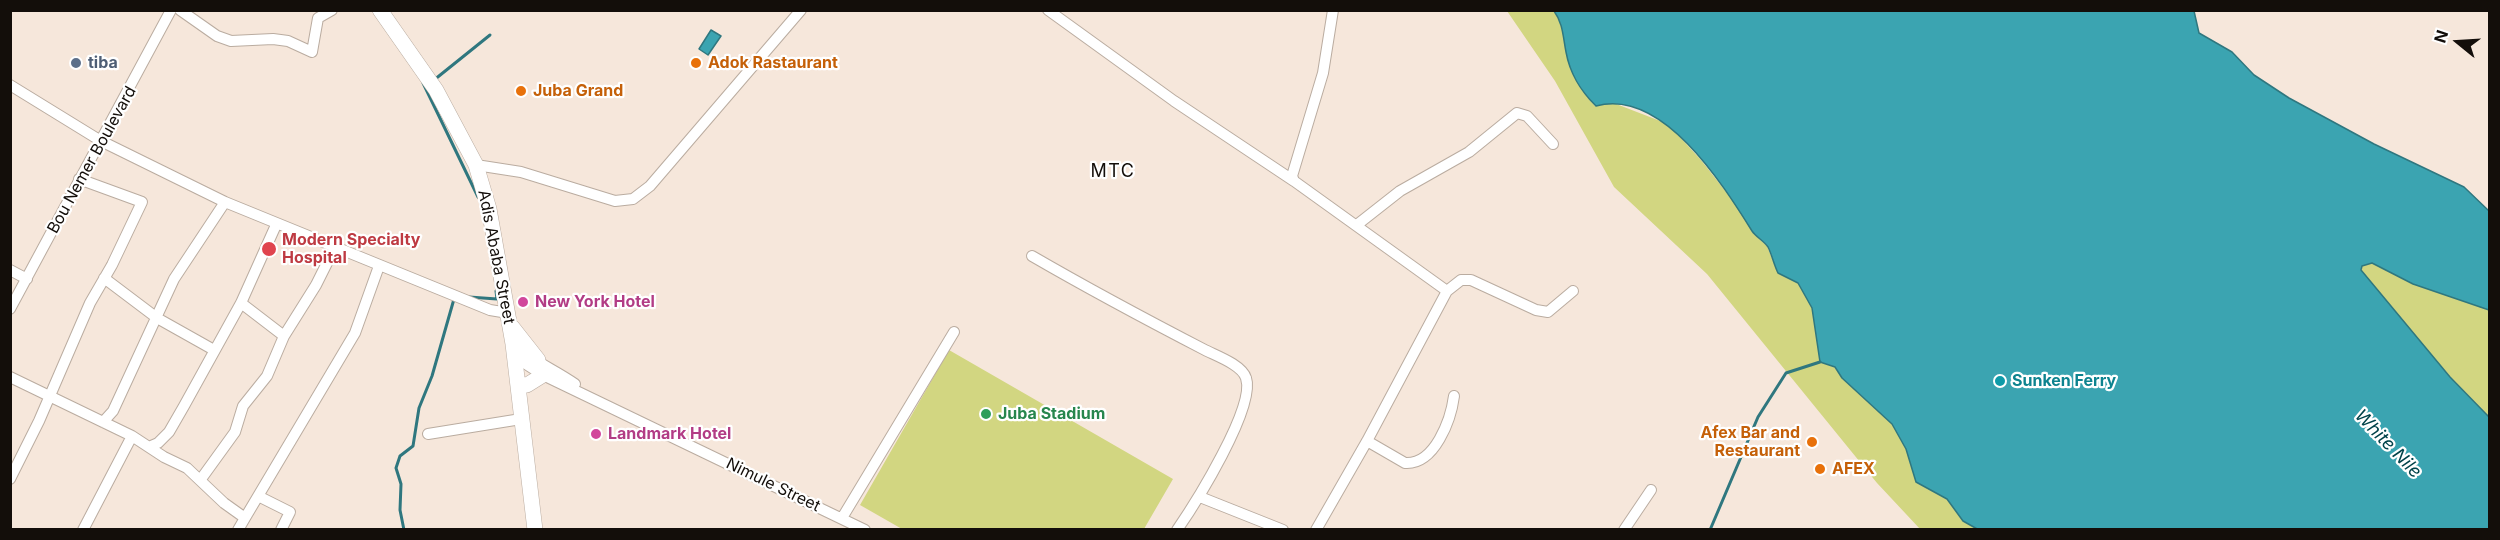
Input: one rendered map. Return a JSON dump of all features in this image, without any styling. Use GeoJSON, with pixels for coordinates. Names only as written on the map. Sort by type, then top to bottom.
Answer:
{"type":"FeatureCollection","features":[{"type":"Feature","properties":{"kind":"street","name":"Bou Nemer Boulevard"},"geometry":{"type":"LineString","coordinates":[[10,309],[171,10]]}},
{"type":"Feature","properties":{"kind":"street"},"geometry":{"type":"LineString","coordinates":[[180,10],[217,36],[231,41],[273,39],[288,41],[312,52],[318,18],[332,10]]}},
{"type":"Feature","properties":{"kind":"street","name":"Adis Ababa Street"},"geometry":{"type":"LineString","coordinates":[[380,10],[436,90],[476,165],[489,209],[514,351],[535,530]]}},
{"type":"Feature","properties":{"kind":"street"},"geometry":{"type":"LineString","coordinates":[[476,165],[521,172],[615,201],[633,199],[650,186],[801,10]]}},
{"type":"Feature","properties":{"kind":"street"},"geometry":{"type":"LineString","coordinates":[[1048,10],[1156,89],[1358,224],[1447,291]]}},
{"type":"Feature","properties":{"kind":"street"},"geometry":{"type":"LineString","coordinates":[[1294,181],[1293,170],[1323,73],[1333,10]]}},
{"type":"Feature","properties":{"kind":"street"},"geometry":{"type":"LineString","coordinates":[[10,85],[101,141],[225,202],[508,319],[538,360]]}},
{"type":"Feature","properties":{"kind":"street"},"geometry":{"type":"LineString","coordinates":[[1358,224],[1400,191],[1469,152],[1517,113],[1527,116],[1553,144]]}},
{"type":"Feature","properties":{"kind":"street"},"geometry":{"type":"LineString","coordinates":[[10,479],[90,303],[142,202],[79,179]]}},
{"type":"Feature","properties":{"kind":"street"},"geometry":{"type":"LineString","coordinates":[[103,422],[113,411],[181,266],[225,202]]}},
{"type":"Feature","properties":{"kind":"street"},"geometry":{"type":"LineString","coordinates":[[150,446],[158,443],[169,432],[241,303],[276,225]]}},
{"type":"Feature","properties":{"kind":"street"},"geometry":{"type":"LineString","coordinates":[[201,479],[231,439],[243,406],[267,376],[284,336],[316,285],[334,249]]}},
{"type":"Feature","properties":{"kind":"street"},"geometry":{"type":"LineString","coordinates":[[1032,256],[1243,372],[1248,391],[1239,416],[1200,497],[1177,530]]}},
{"type":"Feature","properties":{"kind":"street"},"geometry":{"type":"LineString","coordinates":[[238,530],[355,333],[379,266]]}},
{"type":"Feature","properties":{"kind":"street"},"geometry":{"type":"LineString","coordinates":[[10,270],[27,279]]}},
{"type":"Feature","properties":{"kind":"street"},"geometry":{"type":"LineString","coordinates":[[104,278],[157,318],[214,350]]}},
{"type":"Feature","properties":{"kind":"street"},"geometry":{"type":"LineString","coordinates":[[1316,530],[1367,441],[1447,291],[1461,280],[1471,280],[1542,312],[1553,310],[1573,291]]}},
{"type":"Feature","properties":{"kind":"street"},"geometry":{"type":"LineString","coordinates":[[241,303],[284,336]]}},
{"type":"Feature","properties":{"kind":"street"},"geometry":{"type":"LineString","coordinates":[[842,519],[954,332]]}},
{"type":"Feature","properties":{"kind":"street","name":"Nimule Street"},"geometry":{"type":"LineString","coordinates":[[514,351],[538,360],[584,393]]}},
{"type":"Feature","properties":{"kind":"street","name":"Nimule Street"},"geometry":{"type":"LineString","coordinates":[[514,351],[543,375],[865,530]]}},
{"type":"Feature","properties":{"kind":"street"},"geometry":{"type":"LineString","coordinates":[[518,384],[527,385],[543,375]]}},
{"type":"Feature","properties":{"kind":"street"},"geometry":{"type":"LineString","coordinates":[[10,377],[132,436],[164,457],[187,468],[224,503],[245,518]]}},
{"type":"Feature","properties":{"kind":"street"},"geometry":{"type":"LineString","coordinates":[[1367,441],[1406,462],[1420,459],[1444,432],[1452,412],[1455,396]]}},
{"type":"Feature","properties":{"kind":"street"},"geometry":{"type":"LineString","coordinates":[[428,434],[521,419]]}},
{"type":"Feature","properties":{"kind":"street"},"geometry":{"type":"LineString","coordinates":[[83,530],[132,436]]}},
{"type":"Feature","properties":{"kind":"street"},"geometry":{"type":"LineString","coordinates":[[1624,530],[1651,490]]}},
{"type":"Feature","properties":{"kind":"street"},"geometry":{"type":"LineString","coordinates":[[260,496],[290,512],[281,530]]}},
{"type":"Feature","properties":{"kind":"street"},"geometry":{"type":"LineString","coordinates":[[1200,497],[1283,530]]}},
{"type":"Feature","properties":{"kind":"green space"},"geometry":{"type":"Polygon","coordinates":[[[1507,11],[1554,11],[1561,25],[1573,74],[1595,106],[1611,102],[1668,124],[1701,160],[1745,216],[1752,232],[1767,246],[1778,273],[1798,283],[1812,308],[1820,362],[1835,367],[1842,378],[1892,424],[1906,449],[1916,482],[1948,499],[1963,521],[1978,529],[1920,529],[1877,483],[1707,274],[1614,187],[1555,81],[1507,11]]]}},
{"type":"Feature","properties":{"kind":"green space"},"geometry":{"type":"Polygon","coordinates":[[[2372,263],[2413,284],[2489,310],[2489,417],[2450,377],[2362,274],[2362,266],[2372,263]]]}},
{"type":"Feature","properties":{"kind":"green space","name":"Juba Stadium"},"geometry":{"type":"Polygon","coordinates":[[[949,350],[1173,479],[1144,529],[902,529],[860,505],[949,350]]]}},
{"type":"Feature","properties":{"kind":"water","name":"White Nile"},"geometry":{"type":"Polygon","coordinates":[[[1554,11],[2194,11],[2199,33],[2232,52],[2254,75],[2289,98],[2374,144],[2464,187],[2489,211],[2489,310],[2413,284],[2372,263],[2362,266],[2361,270],[2450,377],[2489,417],[2489,529],[1979,530],[1963,521],[1947,499],[1916,482],[1906,449],[1892,424],[1842,378],[1835,367],[1820,362],[1812,308],[1798,283],[1778,273],[1768,247],[1754,233],[1707,166],[1688,144],[1666,125],[1644,111],[1620,104],[1596,106],[1585,94],[1570,67],[1561,25],[1554,11]]]}},
{"type":"Feature","properties":{"kind":"water"},"geometry":{"type":"Polygon","coordinates":[[[711,30],[721,36],[708,55],[699,49],[711,30]]]}},
{"type":"Feature","properties":{"kind":"waterway"},"geometry":{"type":"LineString","coordinates":[[434,80],[490,35]]}},
{"type":"Feature","properties":{"kind":"waterway"},"geometry":{"type":"LineString","coordinates":[[423,83],[478,197]]}},
{"type":"Feature","properties":{"kind":"waterway"},"geometry":{"type":"LineString","coordinates":[[469,297],[497,299],[496,291]]}},
{"type":"Feature","properties":{"kind":"waterway"},"geometry":{"type":"LineString","coordinates":[[404,530],[400,510],[401,484],[396,468],[400,456],[413,446],[419,408],[432,376],[454,299]]}},
{"type":"Feature","properties":{"kind":"waterway"},"geometry":{"type":"LineString","coordinates":[[1710,530],[1758,417],[1786,373],[1820,362]]}},
{"type":"Feature","properties":{"kind":"place","name":"tiba"},"geometry":{"type":"Point","coordinates":[76,63]}},
{"type":"Feature","properties":{"kind":"place","name":"Adok Rastaurant"},"geometry":{"type":"Point","coordinates":[696,63]}},
{"type":"Feature","properties":{"kind":"place","name":"Juba Grand"},"geometry":{"type":"Point","coordinates":[521,91]}},
{"type":"Feature","properties":{"kind":"place","name":"Modern Specialty Hospital"},"geometry":{"type":"Point","coordinates":[269,249]}},
{"type":"Feature","properties":{"kind":"place","name":"New York Hotel"},"geometry":{"type":"Point","coordinates":[523,302]}},
{"type":"Feature","properties":{"kind":"place","name":"Sunken Ferry"},"geometry":{"type":"Point","coordinates":[2000,381]}},
{"type":"Feature","properties":{"kind":"place","name":"Juba Stadium"},"geometry":{"type":"Point","coordinates":[986,414]}},
{"type":"Feature","properties":{"kind":"place","name":"Landmark Hotel"},"geometry":{"type":"Point","coordinates":[596,434]}},
{"type":"Feature","properties":{"kind":"place","name":"Afex Bar and Restaurant"},"geometry":{"type":"Point","coordinates":[1812,442]}},
{"type":"Feature","properties":{"kind":"place","name":"AFEX"},"geometry":{"type":"Point","coordinates":[1820,469]}},
{"type":"Feature","properties":{"kind":"district","name":"MTC"},"geometry":{"type":"Point","coordinates":[1113,172]}}]}
